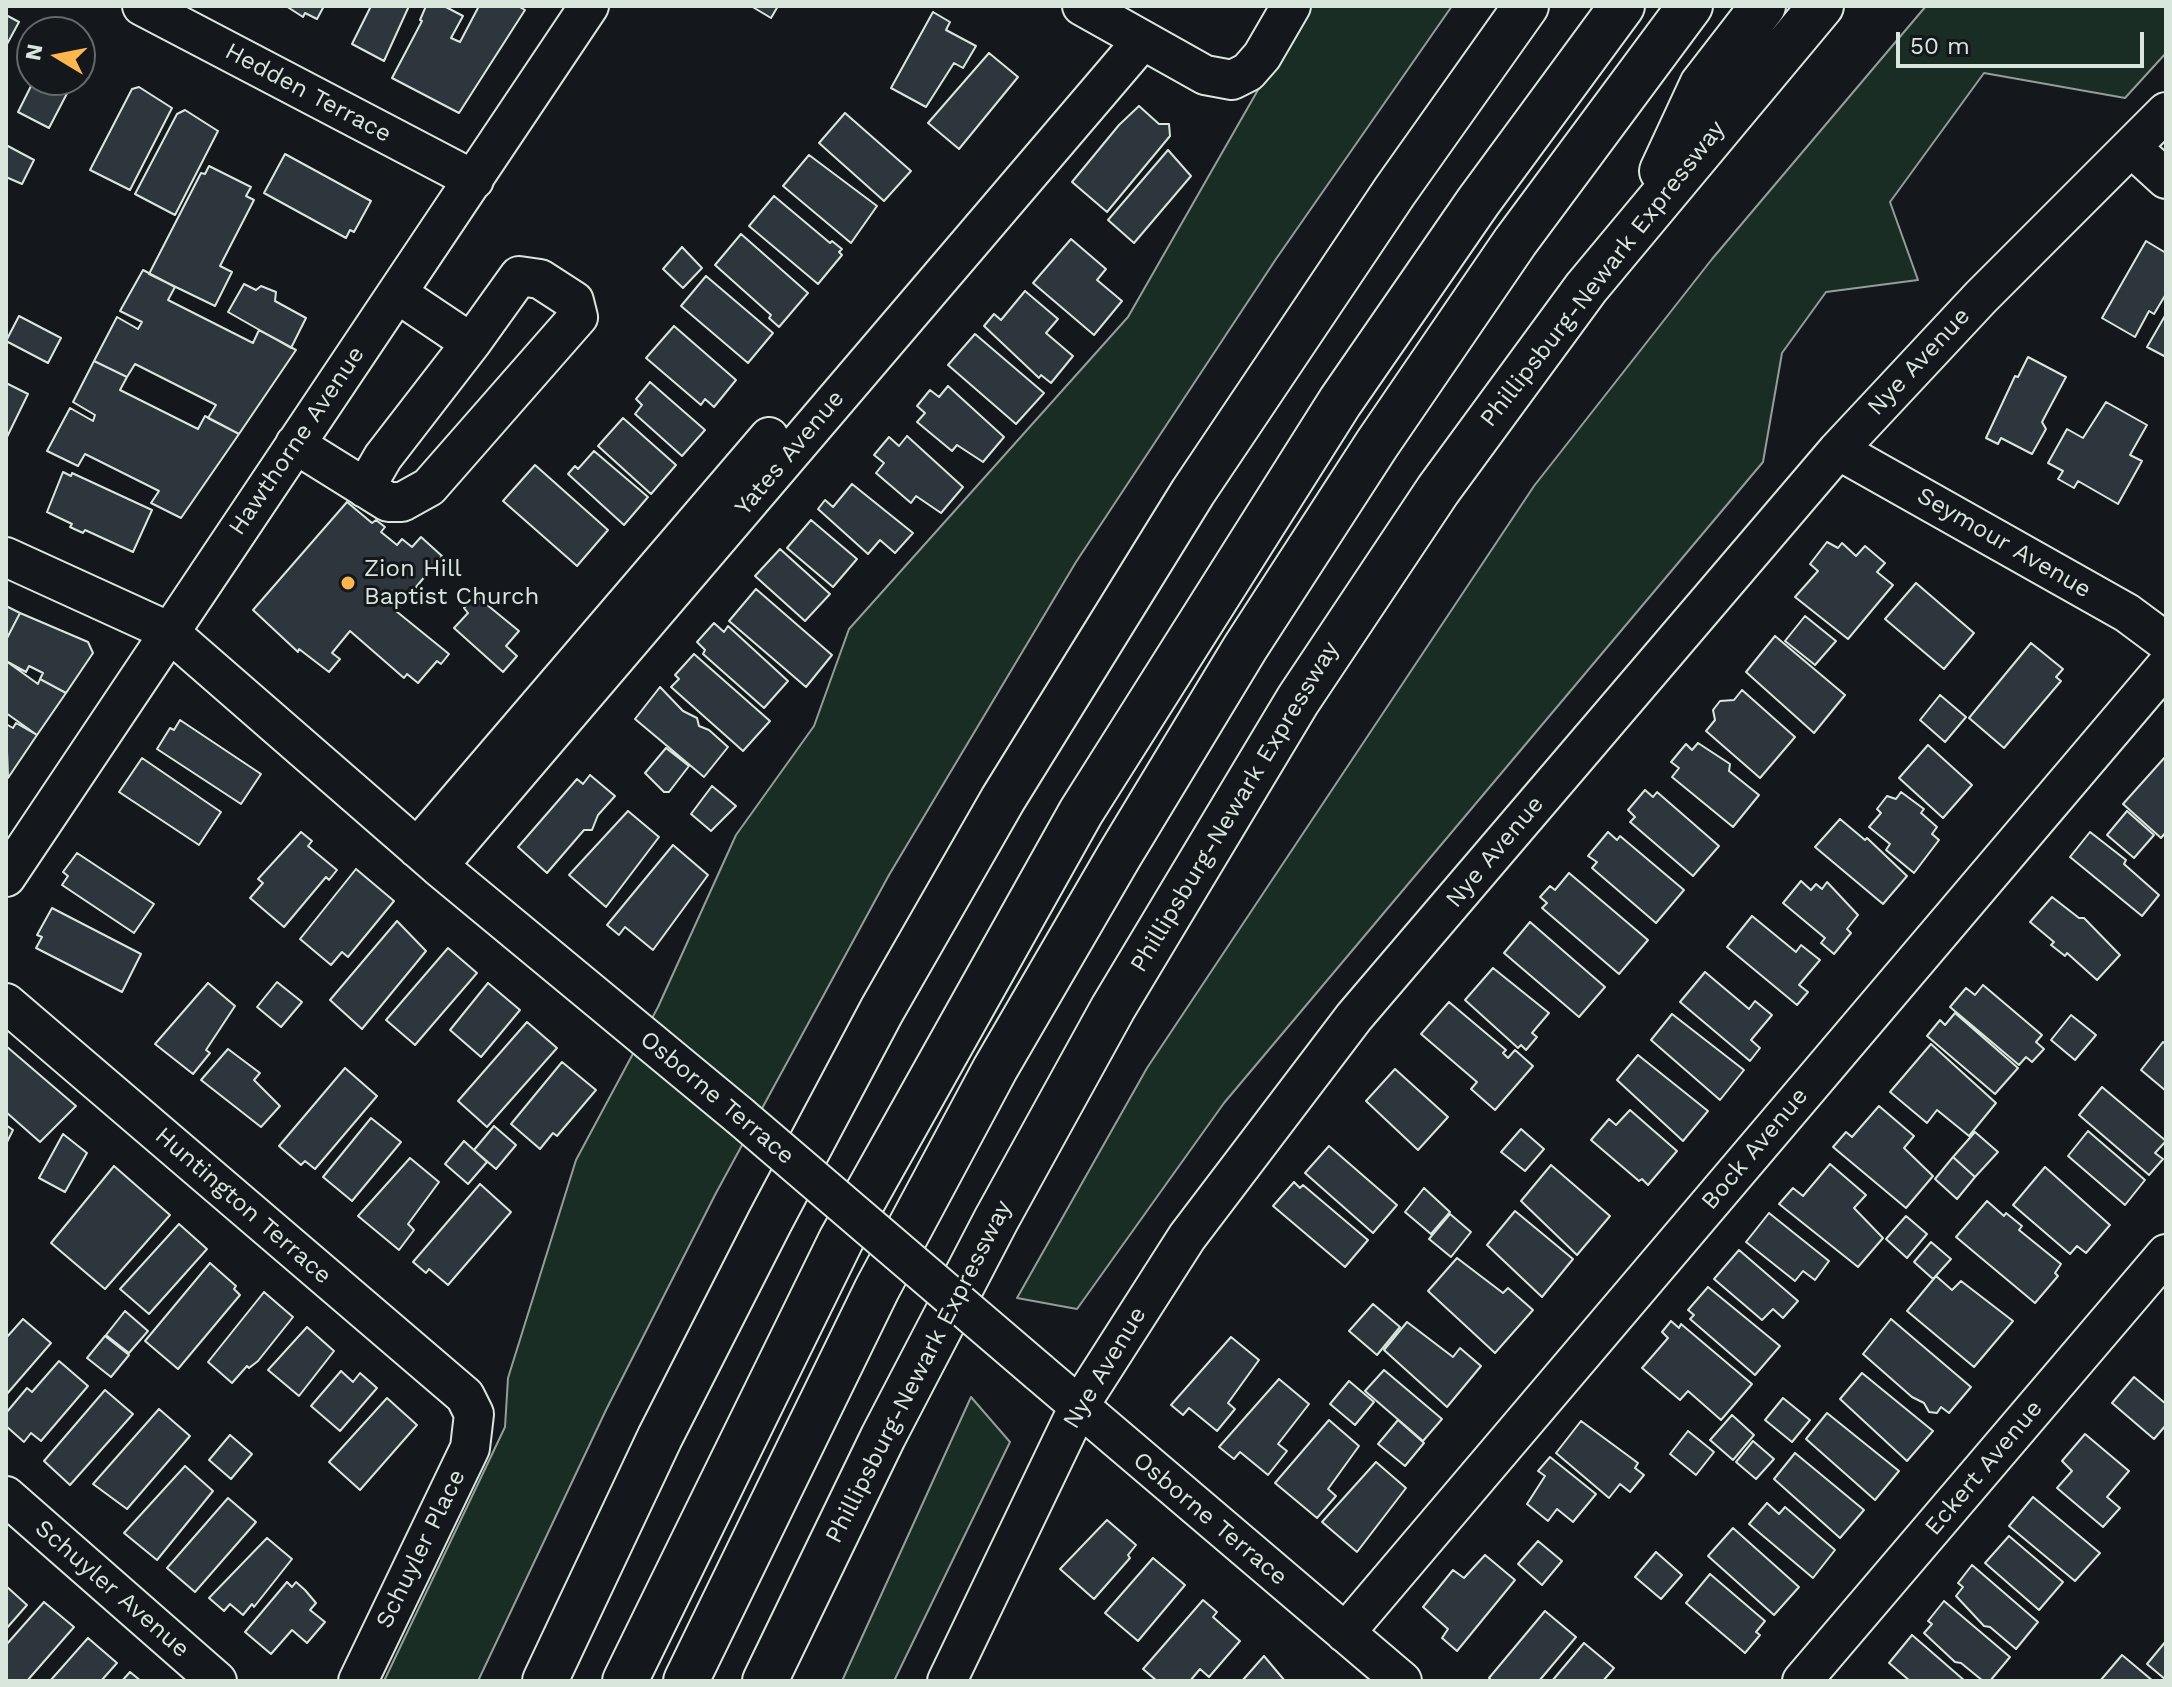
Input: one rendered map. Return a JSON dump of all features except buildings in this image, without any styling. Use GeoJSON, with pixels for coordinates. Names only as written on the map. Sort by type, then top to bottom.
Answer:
{"type":"FeatureCollection","features":[{"type":"Feature","properties":{"kind":"highway"},"geometry":{"type":"LineString","coordinates":[[545,1681],[660,1437],[776,1208],[882,1010],[995,813],[1064,696],[1193,492],[1395,191],[1526,6]]}},
{"type":"Feature","properties":{"kind":"highway"},"geometry":{"type":"LineString","coordinates":[[625,1681],[841,1240],[1081,812],[1340,402],[1504,165],[1622,6]]}},
{"type":"Feature","properties":{"kind":"highway"},"geometry":{"type":"LineString","coordinates":[[686,1681],[770,1502],[884,1275],[995,1069],[1126,843],[1245,648],[1377,444],[1515,242],[1690,6]]}},
{"type":"Feature","properties":{"kind":"highway"},"geometry":{"type":"LineString","coordinates":[[1635,227],[1702,85],[1763,6]]}},
{"type":"Feature","properties":{"kind":"highway","name":"Phillipsburg-Newark Expressway"},"geometry":{"type":"LineString","coordinates":[[765,1681],[877,1450],[996,1220],[1182,892],[1298,700],[1429,503],[1635,227],[1821,6]]}},
{"type":"Feature","properties":{"kind":"street","name":"Hedden Terrace"},"geometry":{"type":"LineString","coordinates":[[142,6],[474,180]]}},
{"type":"Feature","properties":{"kind":"street","name":"Hawthorne Avenue"},"geometry":{"type":"LineString","coordinates":[[6,877],[589,6]]}},
{"type":"Feature","properties":{"kind":"street"},"geometry":{"type":"LineString","coordinates":[[1082,6],[1205,75],[1232,80],[1248,72],[1262,56],[1291,6]]}},
{"type":"Feature","properties":{"kind":"street","name":"Yates Avenue"},"geometry":{"type":"LineString","coordinates":[[428,857],[1131,34]]}},
{"type":"Feature","properties":{"kind":"street","name":"Nye Avenue"},"geometry":{"type":"LineString","coordinates":[[947,1681],[1079,1406],[1187,1237],[1354,1017],[1838,450],[1981,297],[2166,112]]}},
{"type":"Feature","properties":{"kind":"street"},"geometry":{"type":"LineString","coordinates":[[2131,147],[2166,179]]}},
{"type":"Feature","properties":{"kind":"street"},"geometry":{"type":"LineString","coordinates":[[295,444],[365,488],[388,502],[402,502],[429,487],[578,317],[574,301],[540,279],[519,276],[383,457],[365,488]]}},
{"type":"Feature","properties":{"kind":"street"},"geometry":{"type":"LineString","coordinates":[[398,294],[471,343]]}},
{"type":"Feature","properties":{"kind":"street","name":"Seymour Avenue"},"geometry":{"type":"LineString","coordinates":[[1838,450],[2127,613],[2166,642]]}},
{"type":"Feature","properties":{"kind":"street","name":"Osborne Terrace"},"geometry":{"type":"LineString","coordinates":[[6,557],[168,631],[428,857],[740,1116],[1402,1681]]}},
{"type":"Feature","properties":{"kind":"street","name":"Bock Avenue"},"geometry":{"type":"LineString","coordinates":[[1345,1633],[2166,666]]}},
{"type":"Feature","properties":{"kind":"street","name":"Huntington Terrace"},"geometry":{"type":"LineString","coordinates":[[6,1003],[465,1396],[474,1414]]}},
{"type":"Feature","properties":{"kind":"street","name":"Eckert Avenue"},"geometry":{"type":"LineString","coordinates":[[1802,1681],[2166,1254]]}},
{"type":"Feature","properties":{"kind":"street","name":"Schuyler Place"},"geometry":{"type":"LineString","coordinates":[[358,1681],[470,1448],[474,1414]]}},
{"type":"Feature","properties":{"kind":"street","name":"Schuyler Avenue"},"geometry":{"type":"LineString","coordinates":[[6,1496],[217,1681]]}},
{"type":"Feature","properties":{"kind":"green space"},"geometry":{"type":"Polygon","coordinates":[[[1306,6],[1452,6],[1276,259],[1076,562],[889,875],[716,1193],[606,1410],[478,1681],[384,1681],[505,1427],[508,1378],[576,1160],[658,1007],[736,835],[814,726],[849,629],[1128,317],[1306,6]]]}},
{"type":"Feature","properties":{"kind":"green space"},"geometry":{"type":"Polygon","coordinates":[[[1926,6],[2166,6],[2166,53],[2125,98],[1984,73],[1890,202],[1918,280],[1826,292],[1782,353],[1763,462],[1224,1103],[1077,1309],[1017,1298],[1147,1068],[1534,486],[1712,259],[1926,6]]]}},
{"type":"Feature","properties":{"kind":"green space"},"geometry":{"type":"Polygon","coordinates":[[[971,1397],[1010,1442],[894,1681],[842,1681],[971,1397]]]}},
{"type":"Feature","properties":{"kind":"place","name":"Zion Hill Baptist Church"},"geometry":{"type":"Point","coordinates":[348,583]}}]}
